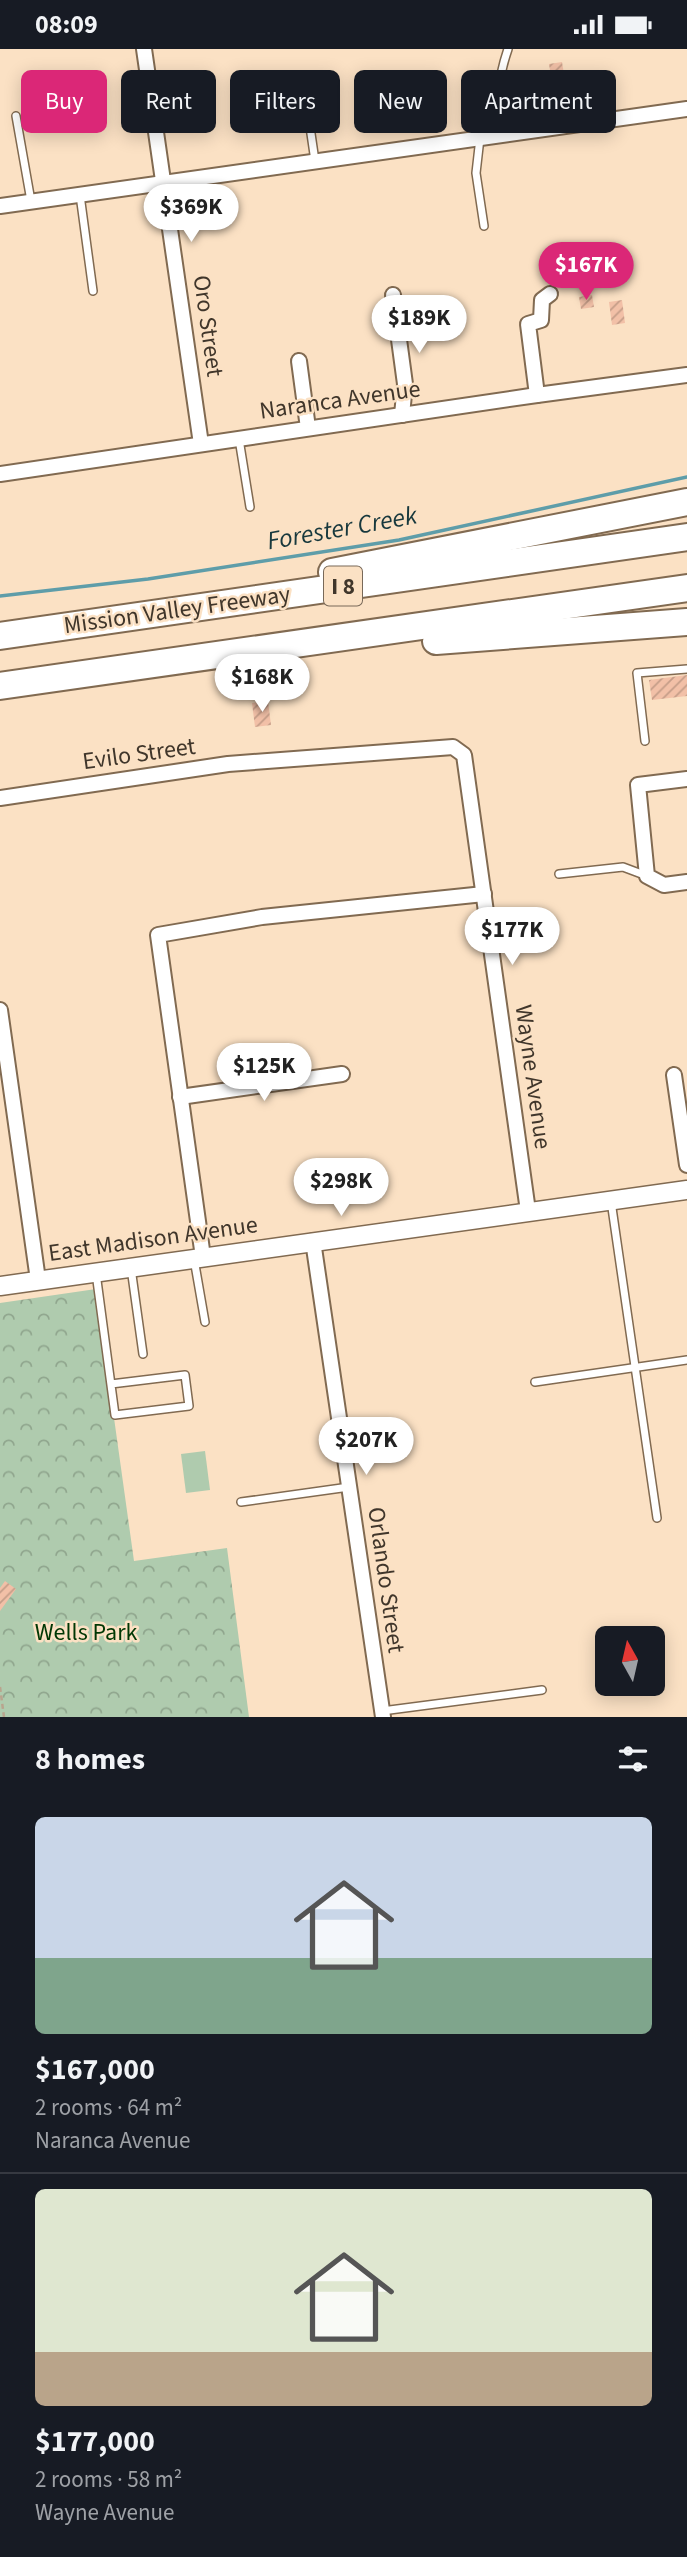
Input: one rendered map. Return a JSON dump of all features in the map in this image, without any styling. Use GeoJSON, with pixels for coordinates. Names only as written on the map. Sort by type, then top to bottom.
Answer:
{"type":"FeatureCollection","features":[{"type":"Feature","properties":{"kind":"highway"},"geometry":{"type":"LineString","coordinates":[[164,612],[343,569],[687,502]]}},
{"type":"Feature","properties":{"kind":"highway","name":"Mission Valley Freeway"},"geometry":{"type":"LineString","coordinates":[[0,636],[687,537]]}},
{"type":"Feature","properties":{"kind":"highway","name":"Mission Valley Freeway"},"geometry":{"type":"LineString","coordinates":[[0,686],[687,588]]}},
{"type":"Feature","properties":{"kind":"highway"},"geometry":{"type":"LineString","coordinates":[[341,639],[388,645],[687,622]]}},
{"type":"Feature","properties":{"kind":"street","name":"Oro Street"},"geometry":{"type":"LineString","coordinates":[[144,49],[201,444]]}},
{"type":"Feature","properties":{"kind":"street"},"geometry":{"type":"LineString","coordinates":[[0,206],[687,109]]}},
{"type":"Feature","properties":{"kind":"street"},"geometry":{"type":"LineString","coordinates":[[537,395],[528,324],[541,320],[542,300],[550,294]]}},
{"type":"Feature","properties":{"kind":"street"},"geometry":{"type":"LineString","coordinates":[[393,295],[405,384],[402,415]]}},
{"type":"Feature","properties":{"kind":"street"},"geometry":{"type":"LineString","coordinates":[[299,361],[308,428]]}},
{"type":"Feature","properties":{"kind":"street","name":"Naranca Avenue"},"geometry":{"type":"LineString","coordinates":[[0,474],[687,375]]}},
{"type":"Feature","properties":{"kind":"street","name":"Evilo Street"},"geometry":{"type":"LineString","coordinates":[[0,798],[228,764],[453,747]]}},
{"type":"Feature","properties":{"kind":"street","name":"Wayne Avenue"},"geometry":{"type":"LineString","coordinates":[[453,747],[464,755],[528,1211]]}},
{"type":"Feature","properties":{"kind":"street"},"geometry":{"type":"LineString","coordinates":[[687,779],[638,785],[647,876],[664,885],[687,882]]}},
{"type":"Feature","properties":{"kind":"street"},"geometry":{"type":"LineString","coordinates":[[199,1258],[158,935],[262,917],[484,894]]}},
{"type":"Feature","properties":{"kind":"street"},"geometry":{"type":"LineString","coordinates":[[0,1010],[38,1280]]}},
{"type":"Feature","properties":{"kind":"street"},"geometry":{"type":"LineString","coordinates":[[180,1097],[342,1074]]}},
{"type":"Feature","properties":{"kind":"street"},"geometry":{"type":"LineString","coordinates":[[674,1075],[687,1165]]}},
{"type":"Feature","properties":{"kind":"street","name":"East Madison Avenue"},"geometry":{"type":"LineString","coordinates":[[0,1286],[687,1190]]}},
{"type":"Feature","properties":{"kind":"street","name":"Orlando Street"},"geometry":{"type":"LineString","coordinates":[[313,1241],[382,1714]]}},
{"type":"Feature","properties":{"kind":"lane"},"geometry":{"type":"LineString","coordinates":[[500,135],[497,96],[500,72],[508,49]]}},
{"type":"Feature","properties":{"kind":"lane"},"geometry":{"type":"LineString","coordinates":[[16,116],[31,201]]}},
{"type":"Feature","properties":{"kind":"lane"},"geometry":{"type":"LineString","coordinates":[[311,133],[315,162]]}},
{"type":"Feature","properties":{"kind":"lane"},"geometry":{"type":"LineString","coordinates":[[480,138],[476,173],[484,226]]}},
{"type":"Feature","properties":{"kind":"lane"},"geometry":{"type":"LineString","coordinates":[[80,195],[93,291]]}},
{"type":"Feature","properties":{"kind":"lane"},"geometry":{"type":"LineString","coordinates":[[239,438],[250,507]]}},
{"type":"Feature","properties":{"kind":"lane"},"geometry":{"type":"LineString","coordinates":[[645,741],[637,673],[687,669]]}},
{"type":"Feature","properties":{"kind":"lane"},"geometry":{"type":"LineString","coordinates":[[559,874],[622,867],[647,876]]}},
{"type":"Feature","properties":{"kind":"lane"},"geometry":{"type":"LineString","coordinates":[[611,1199],[657,1518]]}},
{"type":"Feature","properties":{"kind":"lane"},"geometry":{"type":"LineString","coordinates":[[199,1258],[205,1322]]}},
{"type":"Feature","properties":{"kind":"lane"},"geometry":{"type":"LineString","coordinates":[[131,1267],[143,1354]]}},
{"type":"Feature","properties":{"kind":"lane"},"geometry":{"type":"LineString","coordinates":[[96,1272],[115,1415],[189,1406],[185,1375],[111,1384]]}},
{"type":"Feature","properties":{"kind":"lane"},"geometry":{"type":"LineString","coordinates":[[535,1383],[687,1360]]}},
{"type":"Feature","properties":{"kind":"lane"},"geometry":{"type":"LineString","coordinates":[[241,1502],[349,1487]]}},
{"type":"Feature","properties":{"kind":"lane"},"geometry":{"type":"LineString","coordinates":[[382,1714],[542,1690]]}},
{"type":"Feature","properties":{"kind":"path"},"geometry":{"type":"LineString","coordinates":[[0,1686],[4,1717]]}},
{"type":"Feature","properties":{"kind":"green space","name":"Wells Park"},"geometry":{"type":"Polygon","coordinates":[[[96,1289],[134,1561],[227,1548],[249,1717],[0,1717],[0,1303],[96,1289]]]}},
{"type":"Feature","properties":{"kind":"green space"},"geometry":{"type":"Polygon","coordinates":[[[205,1451],[210,1490],[186,1493],[181,1454],[205,1451]]]}},
{"type":"Feature","properties":{"kind":"building"},"geometry":{"type":"Polygon","coordinates":[[[562,62],[563,70],[550,70],[549,64],[562,62]]]}},
{"type":"Feature","properties":{"kind":"building"},"geometry":{"type":"Polygon","coordinates":[[[592,295],[594,307],[581,309],[579,297],[592,295]]]}},
{"type":"Feature","properties":{"kind":"building"},"geometry":{"type":"Polygon","coordinates":[[[622,300],[625,323],[612,325],[609,302],[622,300]]]}},
{"type":"Feature","properties":{"kind":"building"},"geometry":{"type":"Polygon","coordinates":[[[687,675],[687,696],[652,700],[649,680],[687,675]]]}},
{"type":"Feature","properties":{"kind":"building"},"geometry":{"type":"Polygon","coordinates":[[[268,701],[271,725],[255,727],[252,703],[268,701]]]}},
{"type":"Feature","properties":{"kind":"building"},"geometry":{"type":"Polygon","coordinates":[[[5,1581],[16,1589],[0,1611],[0,1588],[5,1581]]]}},
{"type":"Feature","properties":{"kind":"waterway","name":"Forester Creek"},"geometry":{"type":"LineString","coordinates":[[0,596],[148,579],[399,540],[687,477]]}}]}
